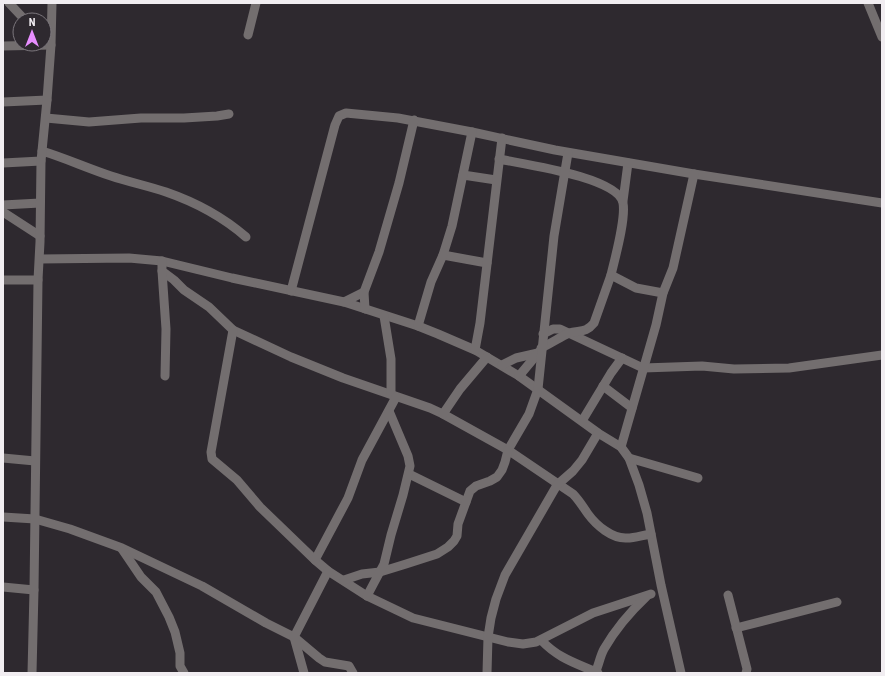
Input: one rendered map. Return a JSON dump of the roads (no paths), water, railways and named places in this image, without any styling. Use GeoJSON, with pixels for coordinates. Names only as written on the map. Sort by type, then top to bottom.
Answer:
{"type":"FeatureCollection","features":[{"type":"Feature","properties":{"kind":"street"},"geometry":{"type":"LineString","coordinates":[[9,3],[17,12]]}},
{"type":"Feature","properties":{"kind":"street"},"geometry":{"type":"LineString","coordinates":[[248,35],[256,3]]}},
{"type":"Feature","properties":{"kind":"street"},"geometry":{"type":"LineString","coordinates":[[868,3],[882,37]]}},
{"type":"Feature","properties":{"kind":"street"},"geometry":{"type":"LineString","coordinates":[[32,673],[41,162],[50,52]]}},
{"type":"Feature","properties":{"kind":"street"},"geometry":{"type":"LineString","coordinates":[[3,102],[47,100]]}},
{"type":"Feature","properties":{"kind":"street"},"geometry":{"type":"LineString","coordinates":[[291,291],[330,141],[335,125],[340,116],[346,113],[354,112],[414,120],[628,163],[882,202]]}},
{"type":"Feature","properties":{"kind":"street"},"geometry":{"type":"LineString","coordinates":[[46,118],[89,122],[141,118],[200,117],[229,114]]}},
{"type":"Feature","properties":{"kind":"street"},"geometry":{"type":"LineString","coordinates":[[365,309],[364,292],[399,183],[414,120]]}},
{"type":"Feature","properties":{"kind":"street"},"geometry":{"type":"LineString","coordinates":[[418,326],[452,226],[472,132]]}},
{"type":"Feature","properties":{"kind":"street"},"geometry":{"type":"LineString","coordinates":[[476,350],[502,138]]}},
{"type":"Feature","properties":{"kind":"street"},"geometry":{"type":"LineString","coordinates":[[42,151],[112,176],[187,200],[224,220],[246,237]]}},
{"type":"Feature","properties":{"kind":"street"},"geometry":{"type":"LineString","coordinates":[[344,580],[362,574],[380,572],[437,554],[448,547],[454,542],[457,536],[458,524],[470,491],[476,486],[497,477],[505,462],[508,450],[528,414],[538,389],[540,350],[554,236],[566,172],[568,152]]}},
{"type":"Feature","properties":{"kind":"street"},"geometry":{"type":"LineString","coordinates":[[499,160],[566,172],[601,183],[618,195],[623,201]]}},
{"type":"Feature","properties":{"kind":"street"},"geometry":{"type":"LineString","coordinates":[[3,163],[41,162]]}},
{"type":"Feature","properties":{"kind":"street"},"geometry":{"type":"LineString","coordinates":[[502,365],[516,358],[540,350],[568,334],[584,331],[590,328],[594,323],[611,275],[622,222],[628,163]]}},
{"type":"Feature","properties":{"kind":"street"},"geometry":{"type":"LineString","coordinates":[[620,447],[656,325],[663,293],[670,276],[677,251],[694,174]]}},
{"type":"Feature","properties":{"kind":"street"},"geometry":{"type":"LineString","coordinates":[[463,176],[496,180]]}},
{"type":"Feature","properties":{"kind":"street"},"geometry":{"type":"LineString","coordinates":[[3,205],[40,203]]}},
{"type":"Feature","properties":{"kind":"street"},"geometry":{"type":"LineString","coordinates":[[3,212],[40,236]]}},
{"type":"Feature","properties":{"kind":"street"},"geometry":{"type":"LineString","coordinates":[[443,255],[487,263]]}},
{"type":"Feature","properties":{"kind":"street"},"geometry":{"type":"LineString","coordinates":[[40,259],[129,258],[162,261],[344,302],[418,326],[476,350],[502,365],[620,447],[629,458],[639,485],[652,534],[661,585],[681,673]]}},
{"type":"Feature","properties":{"kind":"street"},"geometry":{"type":"LineString","coordinates":[[162,261],[166,329],[165,376]]}},
{"type":"Feature","properties":{"kind":"street"},"geometry":{"type":"LineString","coordinates":[[162,272],[174,280],[184,290],[209,307],[233,330],[343,378],[430,408],[508,450],[577,498],[598,526],[612,534],[626,538],[652,534]]}},
{"type":"Feature","properties":{"kind":"street"},"geometry":{"type":"LineString","coordinates":[[611,275],[636,288],[663,293]]}},
{"type":"Feature","properties":{"kind":"street"},"geometry":{"type":"LineString","coordinates":[[3,280],[38,280]]}},
{"type":"Feature","properties":{"kind":"street"},"geometry":{"type":"LineString","coordinates":[[344,302],[364,292]]}},
{"type":"Feature","properties":{"kind":"street"},"geometry":{"type":"LineString","coordinates":[[315,560],[348,498],[362,460],[389,411],[391,381],[390,346],[384,316]]}},
{"type":"Feature","properties":{"kind":"street"},"geometry":{"type":"LineString","coordinates":[[543,334],[556,328],[643,368],[702,366],[734,369],[789,368],[882,355]]}},
{"type":"Feature","properties":{"kind":"street"},"geometry":{"type":"LineString","coordinates":[[233,330],[211,452],[212,459],[237,480],[260,507],[315,560],[328,571],[367,596],[413,618],[508,642],[523,644],[541,640],[593,613],[651,594]]}},
{"type":"Feature","properties":{"kind":"street"},"geometry":{"type":"LineString","coordinates":[[519,376],[540,350]]}},
{"type":"Feature","properties":{"kind":"street"},"geometry":{"type":"LineString","coordinates":[[443,414],[463,384],[487,357]]}},
{"type":"Feature","properties":{"kind":"street"},"geometry":{"type":"LineString","coordinates":[[582,421],[622,358]]}},
{"type":"Feature","properties":{"kind":"street"},"geometry":{"type":"LineString","coordinates":[[603,386],[632,408]]}},
{"type":"Feature","properties":{"kind":"street"},"geometry":{"type":"LineString","coordinates":[[367,596],[380,572],[386,556],[409,474],[410,462],[389,411]]}},
{"type":"Feature","properties":{"kind":"street"},"geometry":{"type":"LineString","coordinates":[[487,673],[488,637],[494,608],[505,575],[557,485],[582,460],[598,433]]}},
{"type":"Feature","properties":{"kind":"street"},"geometry":{"type":"LineString","coordinates":[[3,458],[35,461]]}},
{"type":"Feature","properties":{"kind":"street"},"geometry":{"type":"LineString","coordinates":[[629,458],[698,478]]}},
{"type":"Feature","properties":{"kind":"street"},"geometry":{"type":"LineString","coordinates":[[409,474],[466,502]]}},
{"type":"Feature","properties":{"kind":"street"},"geometry":{"type":"LineString","coordinates":[[3,517],[34,519],[70,529],[122,548],[202,586],[266,623],[294,637],[325,662],[349,666],[353,673]]}},
{"type":"Feature","properties":{"kind":"street"},"geometry":{"type":"LineString","coordinates":[[122,548],[141,577],[156,592],[169,617],[177,639],[180,653],[180,666],[184,673]]}},
{"type":"Feature","properties":{"kind":"street"},"geometry":{"type":"LineString","coordinates":[[304,673],[294,637],[328,571]]}},
{"type":"Feature","properties":{"kind":"street"},"geometry":{"type":"LineString","coordinates":[[541,640],[551,650],[567,660],[597,673],[604,650],[633,608],[661,585]]}},
{"type":"Feature","properties":{"kind":"street"},"geometry":{"type":"LineString","coordinates":[[3,587],[34,590]]}},
{"type":"Feature","properties":{"kind":"street"},"geometry":{"type":"LineString","coordinates":[[728,595],[747,669],[746,673]]}},
{"type":"Feature","properties":{"kind":"street"},"geometry":{"type":"LineString","coordinates":[[736,628],[837,602]]}}]}
